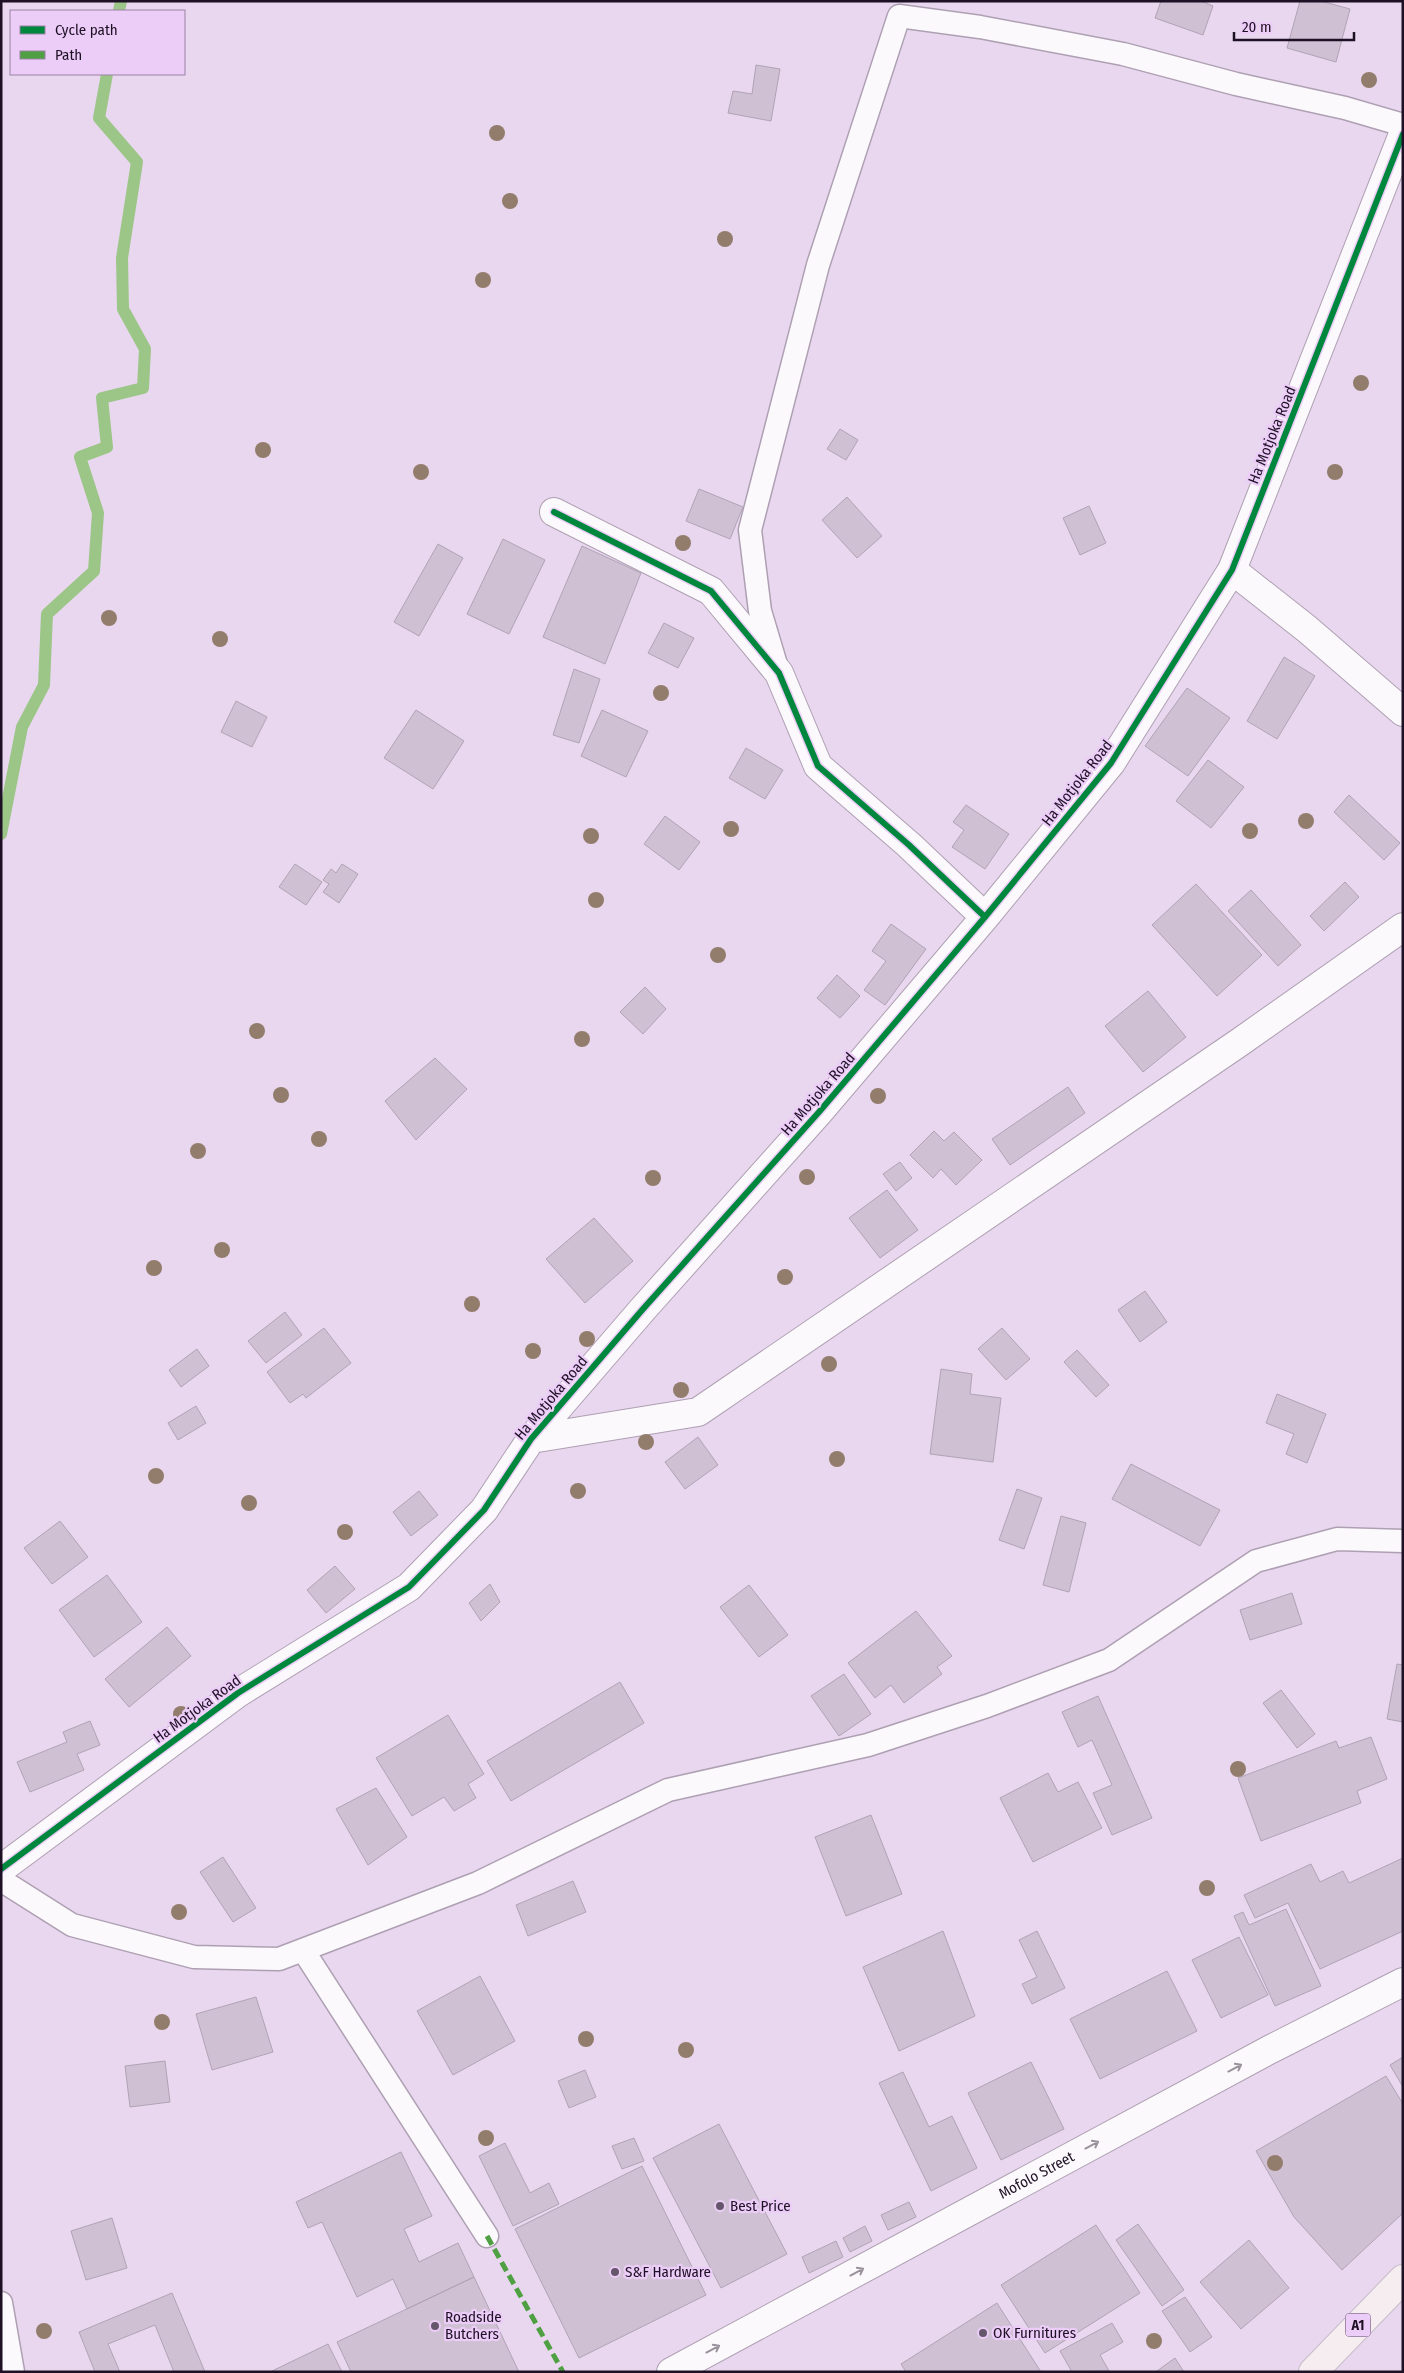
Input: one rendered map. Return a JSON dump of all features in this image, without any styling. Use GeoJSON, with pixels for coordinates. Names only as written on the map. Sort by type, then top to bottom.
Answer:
{"type":"FeatureCollection","features":[{"type":"Feature","properties":{"kind":"main road","name":"A1"},"geometry":{"type":"LineString","coordinates":[[1313,2372],[1403,2279]]}},
{"type":"Feature","properties":{"kind":"street","name":"Ha Motjoka Road"},"geometry":{"type":"LineString","coordinates":[[1,1869],[238,1693],[409,1587],[484,1510],[531,1439],[643,1309],[819,1112],[985,917],[1111,763],[1232,570],[1403,134]]}},
{"type":"Feature","properties":{"kind":"street"},"geometry":{"type":"LineString","coordinates":[[554,512],[712,591],[779,673],[818,766],[909,845],[985,917]]}},
{"type":"Feature","properties":{"kind":"street"},"geometry":{"type":"LineString","coordinates":[[1232,570],[1307,629],[1403,712]]}},
{"type":"Feature","properties":{"kind":"street","name":"Ha Motjoka Road"},"geometry":{"type":"LineString","coordinates":[[531,1439],[698,1412],[1240,1042],[1403,927]]}},
{"type":"Feature","properties":{"kind":"street","name":"Mofolo Street"},"geometry":{"type":"LineString","coordinates":[[670,2372],[1269,2050],[1403,1982]]}},
{"type":"Feature","properties":{"kind":"lane"},"geometry":{"type":"LineString","coordinates":[[779,673],[760,611],[750,530],[818,265],[900,9],[980,27],[1123,54],[1236,84],[1345,108],[1403,125]]}},
{"type":"Feature","properties":{"kind":"lane"},"geometry":{"type":"LineString","coordinates":[[1,1880],[72,1925],[194,1957],[279,1959],[478,1883],[668,1790],[868,1745],[987,1706],[1109,1660],[1256,1561],[1337,1539],[1403,1541]]}},
{"type":"Feature","properties":{"kind":"lane"},"geometry":{"type":"LineString","coordinates":[[303,1950],[487,2236]]}},
{"type":"Feature","properties":{"kind":"lane"},"geometry":{"type":"LineString","coordinates":[[1,2303],[13,2372]]}},
{"type":"Feature","properties":{"kind":"building"},"geometry":{"type":"Polygon","coordinates":[[[1161,1],[1201,1],[1213,6],[1203,35],[1155,18],[1161,1]]]}},
{"type":"Feature","properties":{"kind":"building"},"geometry":{"type":"Polygon","coordinates":[[[1300,1],[1321,1],[1350,9],[1336,62],[1287,48],[1300,1]]]}},
{"type":"Feature","properties":{"kind":"building"},"geometry":{"type":"Polygon","coordinates":[[[756,65],[780,69],[771,121],[728,113],[733,91],[752,94],[756,65]]]}},
{"type":"Feature","properties":{"kind":"building"},"geometry":{"type":"Polygon","coordinates":[[[840,429],[858,440],[846,460],[827,449],[840,429]]]}},
{"type":"Feature","properties":{"kind":"building"},"geometry":{"type":"Polygon","coordinates":[[[699,489],[743,507],[730,539],[686,521],[699,489]]]}},
{"type":"Feature","properties":{"kind":"building"},"geometry":{"type":"Polygon","coordinates":[[[847,497],[882,536],[857,558],[822,520],[847,497]]]}},
{"type":"Feature","properties":{"kind":"building"},"geometry":{"type":"Polygon","coordinates":[[[1089,506],[1106,543],[1080,555],[1063,518],[1089,506]]]}},
{"type":"Feature","properties":{"kind":"building"},"geometry":{"type":"Polygon","coordinates":[[[503,539],[545,560],[509,634],[467,614],[503,539]]]}},
{"type":"Feature","properties":{"kind":"building"},"geometry":{"type":"Polygon","coordinates":[[[438,544],[463,558],[419,636],[394,622],[438,544]]]}},
{"type":"Feature","properties":{"kind":"building"},"geometry":{"type":"Polygon","coordinates":[[[582,546],[641,573],[605,664],[543,637],[582,546]]]}},
{"type":"Feature","properties":{"kind":"building"},"geometry":{"type":"Polygon","coordinates":[[[664,623],[694,638],[678,668],[648,653],[664,623]]]}},
{"type":"Feature","properties":{"kind":"building"},"geometry":{"type":"Polygon","coordinates":[[[1284,657],[1315,676],[1277,739],[1247,721],[1284,657]]]}},
{"type":"Feature","properties":{"kind":"building"},"geometry":{"type":"Polygon","coordinates":[[[574,669],[600,679],[579,743],[553,735],[574,669]]]}},
{"type":"Feature","properties":{"kind":"building"},"geometry":{"type":"Polygon","coordinates":[[[1187,688],[1230,718],[1188,776],[1145,746],[1187,688]]]}},
{"type":"Feature","properties":{"kind":"building"},"geometry":{"type":"Polygon","coordinates":[[[236,701],[267,717],[252,747],[221,732],[236,701]]]}},
{"type":"Feature","properties":{"kind":"building"},"geometry":{"type":"Polygon","coordinates":[[[416,710],[464,741],[433,789],[384,758],[416,710]]]}},
{"type":"Feature","properties":{"kind":"building"},"geometry":{"type":"Polygon","coordinates":[[[602,710],[648,731],[626,777],[581,756],[602,710]]]}},
{"type":"Feature","properties":{"kind":"building"},"geometry":{"type":"Polygon","coordinates":[[[746,748],[783,770],[765,799],[729,778],[746,748]]]}},
{"type":"Feature","properties":{"kind":"building"},"geometry":{"type":"Polygon","coordinates":[[[1208,760],[1244,787],[1211,828],[1176,801],[1208,760]]]}},
{"type":"Feature","properties":{"kind":"building"},"geometry":{"type":"Polygon","coordinates":[[[1349,795],[1400,843],[1384,860],[1334,812],[1349,795]]]}},
{"type":"Feature","properties":{"kind":"building"},"geometry":{"type":"Polygon","coordinates":[[[966,805],[1009,834],[985,869],[952,847],[964,830],[953,822],[966,805]]]}},
{"type":"Feature","properties":{"kind":"building"},"geometry":{"type":"Polygon","coordinates":[[[665,816],[700,842],[679,870],[644,844],[665,816]]]}},
{"type":"Feature","properties":{"kind":"building"},"geometry":{"type":"Polygon","coordinates":[[[295,864],[322,882],[306,905],[279,887],[295,864]]]}},
{"type":"Feature","properties":{"kind":"building"},"geometry":{"type":"Polygon","coordinates":[[[342,864],[358,874],[339,903],[323,892],[329,884],[323,880],[331,869],[336,873],[342,864]]]}},
{"type":"Feature","properties":{"kind":"building"},"geometry":{"type":"Polygon","coordinates":[[[1345,882],[1359,897],[1324,931],[1310,916],[1345,882]]]}},
{"type":"Feature","properties":{"kind":"building"},"geometry":{"type":"Polygon","coordinates":[[[1196,884],[1262,955],[1217,996],[1152,925],[1196,884]]]}},
{"type":"Feature","properties":{"kind":"building"},"geometry":{"type":"Polygon","coordinates":[[[1251,890],[1301,945],[1278,966],[1228,911],[1251,890]]]}},
{"type":"Feature","properties":{"kind":"building"},"geometry":{"type":"Polygon","coordinates":[[[891,924],[926,949],[885,1005],[864,990],[886,961],[872,951],[891,924]]]}},
{"type":"Feature","properties":{"kind":"building"},"geometry":{"type":"Polygon","coordinates":[[[837,975],[860,996],[840,1018],[817,998],[837,975]]]}},
{"type":"Feature","properties":{"kind":"building"},"geometry":{"type":"Polygon","coordinates":[[[645,987],[666,1009],[643,1034],[620,1012],[645,987]]]}},
{"type":"Feature","properties":{"kind":"building"},"geometry":{"type":"Polygon","coordinates":[[[1148,991],[1186,1037],[1143,1072],[1105,1026],[1148,991]]]}},
{"type":"Feature","properties":{"kind":"building"},"geometry":{"type":"Polygon","coordinates":[[[435,1058],[467,1089],[416,1140],[385,1101],[435,1058]]]}},
{"type":"Feature","properties":{"kind":"building"},"geometry":{"type":"Polygon","coordinates":[[[1068,1087],[1085,1113],[1010,1165],[992,1139],[1068,1087]]]}},
{"type":"Feature","properties":{"kind":"building"},"geometry":{"type":"Polygon","coordinates":[[[934,1131],[944,1141],[954,1132],[982,1160],[956,1185],[941,1169],[933,1178],[910,1155],[934,1131]]]}},
{"type":"Feature","properties":{"kind":"building"},"geometry":{"type":"Polygon","coordinates":[[[900,1162],[912,1178],[896,1191],[883,1174],[900,1162]]]}},
{"type":"Feature","properties":{"kind":"building"},"geometry":{"type":"Polygon","coordinates":[[[887,1190],[918,1230],[880,1258],[849,1218],[887,1190]]]}},
{"type":"Feature","properties":{"kind":"building"},"geometry":{"type":"Polygon","coordinates":[[[594,1218],[633,1261],[585,1303],[546,1259],[594,1218]]]}},
{"type":"Feature","properties":{"kind":"building"},"geometry":{"type":"Polygon","coordinates":[[[1145,1291],[1167,1322],[1140,1342],[1118,1310],[1145,1291]]]}},
{"type":"Feature","properties":{"kind":"building"},"geometry":{"type":"Polygon","coordinates":[[[285,1312],[302,1335],[266,1363],[248,1341],[285,1312]]]}},
{"type":"Feature","properties":{"kind":"building"},"geometry":{"type":"Polygon","coordinates":[[[324,1328],[351,1363],[306,1398],[303,1394],[290,1403],[267,1372],[324,1328]]]}},
{"type":"Feature","properties":{"kind":"building"},"geometry":{"type":"Polygon","coordinates":[[[1002,1328],[1030,1359],[1006,1380],[978,1349],[1002,1328]]]}},
{"type":"Feature","properties":{"kind":"building"},"geometry":{"type":"Polygon","coordinates":[[[197,1349],[209,1366],[181,1387],[169,1370],[197,1349]]]}},
{"type":"Feature","properties":{"kind":"building"},"geometry":{"type":"Polygon","coordinates":[[[1077,1350],[1109,1385],[1096,1397],[1064,1362],[1077,1350]]]}},
{"type":"Feature","properties":{"kind":"building"},"geometry":{"type":"Polygon","coordinates":[[[941,1369],[972,1374],[970,1394],[1001,1398],[993,1462],[930,1454],[941,1369]]]}},
{"type":"Feature","properties":{"kind":"building"},"geometry":{"type":"Polygon","coordinates":[[[1277,1394],[1326,1414],[1307,1463],[1286,1454],[1294,1434],[1266,1423],[1277,1394]]]}},
{"type":"Feature","properties":{"kind":"building"},"geometry":{"type":"Polygon","coordinates":[[[196,1406],[206,1423],[178,1440],[168,1423],[196,1406]]]}},
{"type":"Feature","properties":{"kind":"building"},"geometry":{"type":"Polygon","coordinates":[[[698,1437],[718,1465],[685,1489],[665,1462],[698,1437]]]}},
{"type":"Feature","properties":{"kind":"building"},"geometry":{"type":"Polygon","coordinates":[[[1131,1464],[1220,1510],[1200,1546],[1112,1499],[1131,1464]]]}},
{"type":"Feature","properties":{"kind":"building"},"geometry":{"type":"Polygon","coordinates":[[[1017,1489],[1042,1498],[1024,1549],[999,1540],[1017,1489]]]}},
{"type":"Feature","properties":{"kind":"building"},"geometry":{"type":"Polygon","coordinates":[[[419,1491],[438,1515],[411,1536],[393,1512],[419,1491]]]}},
{"type":"Feature","properties":{"kind":"building"},"geometry":{"type":"Polygon","coordinates":[[[1061,1516],[1086,1523],[1069,1592],[1043,1585],[1061,1516]]]}},
{"type":"Feature","properties":{"kind":"building"},"geometry":{"type":"Polygon","coordinates":[[[60,1521],[88,1557],[52,1584],[24,1548],[60,1521]]]}},
{"type":"Feature","properties":{"kind":"building"},"geometry":{"type":"Polygon","coordinates":[[[335,1566],[355,1589],[326,1613],[307,1590],[335,1566]]]}},
{"type":"Feature","properties":{"kind":"building"},"geometry":{"type":"Polygon","coordinates":[[[107,1575],[142,1622],[94,1657],[59,1610],[107,1575]]]}},
{"type":"Feature","properties":{"kind":"building"},"geometry":{"type":"Polygon","coordinates":[[[490,1584],[500,1602],[481,1621],[469,1603],[490,1584]]]}},
{"type":"Feature","properties":{"kind":"building"},"geometry":{"type":"Polygon","coordinates":[[[749,1585],[788,1635],[759,1657],[720,1607],[749,1585]]]}},
{"type":"Feature","properties":{"kind":"building"},"geometry":{"type":"Polygon","coordinates":[[[1292,1593],[1302,1624],[1250,1640],[1240,1610],[1292,1593]]]}},
{"type":"Feature","properties":{"kind":"building"},"geometry":{"type":"Polygon","coordinates":[[[916,1611],[952,1656],[937,1667],[942,1674],[904,1703],[891,1685],[875,1698],[848,1663],[916,1611]]]}},
{"type":"Feature","properties":{"kind":"building"},"geometry":{"type":"Polygon","coordinates":[[[167,1627],[191,1656],[129,1707],[105,1679],[167,1627]]]}},
{"type":"Feature","properties":{"kind":"building"},"geometry":{"type":"Polygon","coordinates":[[[1397,1664],[1403,1665],[1403,1722],[1387,1719],[1397,1664]]]}},
{"type":"Feature","properties":{"kind":"building"},"geometry":{"type":"Polygon","coordinates":[[[844,1674],[871,1714],[839,1736],[811,1696],[844,1674]]]}},
{"type":"Feature","properties":{"kind":"building"},"geometry":{"type":"Polygon","coordinates":[[[620,1682],[644,1723],[511,1801],[487,1761],[620,1682]]]}},
{"type":"Feature","properties":{"kind":"building"},"geometry":{"type":"Polygon","coordinates":[[[1281,1690],[1315,1734],[1297,1748],[1263,1703],[1281,1690]]]}},
{"type":"Feature","properties":{"kind":"building"},"geometry":{"type":"Polygon","coordinates":[[[1098,1696],[1152,1818],[1112,1835],[1093,1793],[1112,1785],[1092,1740],[1078,1747],[1062,1712],[1098,1696]]]}},
{"type":"Feature","properties":{"kind":"building"},"geometry":{"type":"Polygon","coordinates":[[[448,1715],[484,1774],[468,1784],[476,1798],[454,1811],[444,1797],[412,1816],[376,1758],[448,1715]]]}},
{"type":"Feature","properties":{"kind":"building"},"geometry":{"type":"Polygon","coordinates":[[[90,1721],[100,1745],[77,1754],[84,1770],[30,1792],[17,1762],[67,1742],[63,1732],[90,1721]]]}},
{"type":"Feature","properties":{"kind":"building"},"geometry":{"type":"Polygon","coordinates":[[[1371,1737],[1387,1779],[1357,1791],[1361,1803],[1261,1841],[1238,1778],[1336,1741],[1339,1748],[1371,1737]]]}},
{"type":"Feature","properties":{"kind":"building"},"geometry":{"type":"Polygon","coordinates":[[[1048,1773],[1058,1792],[1078,1782],[1102,1828],[1033,1862],[1000,1798],[1048,1773]]]}},
{"type":"Feature","properties":{"kind":"building"},"geometry":{"type":"Polygon","coordinates":[[[376,1788],[407,1837],[368,1865],[336,1809],[376,1788]]]}},
{"type":"Feature","properties":{"kind":"building"},"geometry":{"type":"Polygon","coordinates":[[[871,1815],[902,1894],[846,1916],[815,1837],[871,1815]]]}},
{"type":"Feature","properties":{"kind":"building"},"geometry":{"type":"Polygon","coordinates":[[[223,1857],[256,1908],[233,1922],[200,1872],[223,1857]]]}},
{"type":"Feature","properties":{"kind":"building"},"geometry":{"type":"Polygon","coordinates":[[[1403,1858],[1403,1931],[1320,1969],[1288,1903],[1255,1918],[1244,1895],[1311,1864],[1320,1882],[1343,1871],[1349,1883],[1403,1858]]]}},
{"type":"Feature","properties":{"kind":"building"},"geometry":{"type":"Polygon","coordinates":[[[573,1881],[586,1912],[528,1936],[516,1905],[573,1881]]]}},
{"type":"Feature","properties":{"kind":"building"},"geometry":{"type":"Polygon","coordinates":[[[1286,1909],[1321,1986],[1275,2006],[1234,1916],[1243,1912],[1249,1925],[1286,1909]]]}},
{"type":"Feature","properties":{"kind":"building"},"geometry":{"type":"Polygon","coordinates":[[[943,1931],[975,2016],[899,2051],[863,1967],[943,1931]]]}},
{"type":"Feature","properties":{"kind":"building"},"geometry":{"type":"Polygon","coordinates":[[[1037,1931],[1065,1988],[1032,2004],[1022,1984],[1037,1977],[1019,1940],[1037,1931]]]}},
{"type":"Feature","properties":{"kind":"building"},"geometry":{"type":"Polygon","coordinates":[[[1239,1937],[1268,1995],[1221,2018],[1192,1960],[1239,1937]]]}},
{"type":"Feature","properties":{"kind":"building"},"geometry":{"type":"Polygon","coordinates":[[[1167,1971],[1197,2031],[1100,2079],[1070,2019],[1167,1971]]]}},
{"type":"Feature","properties":{"kind":"building"},"geometry":{"type":"Polygon","coordinates":[[[480,1976],[515,2041],[453,2075],[417,2011],[480,1976]]]}},
{"type":"Feature","properties":{"kind":"building"},"geometry":{"type":"Polygon","coordinates":[[[256,1997],[273,2052],[212,2070],[196,2014],[256,1997]]]}},
{"type":"Feature","properties":{"kind":"building"},"geometry":{"type":"Polygon","coordinates":[[[1403,2057],[1403,2087],[1390,2065],[1403,2057]]]}},
{"type":"Feature","properties":{"kind":"building"},"geometry":{"type":"Polygon","coordinates":[[[165,2061],[170,2102],[130,2107],[125,2066],[165,2061]]]}},
{"type":"Feature","properties":{"kind":"building"},"geometry":{"type":"Polygon","coordinates":[[[1031,2062],[1064,2129],[1001,2160],[968,2093],[1031,2062]]]}},
{"type":"Feature","properties":{"kind":"building"},"geometry":{"type":"Polygon","coordinates":[[[585,2070],[596,2097],[569,2108],[558,2081],[585,2070]]]}},
{"type":"Feature","properties":{"kind":"building"},"geometry":{"type":"Polygon","coordinates":[[[903,2072],[929,2127],[952,2116],[977,2168],[931,2191],[879,2083],[903,2072]]]}},
{"type":"Feature","properties":{"kind":"building"},"geometry":{"type":"Polygon","coordinates":[[[1386,2076],[1403,2104],[1403,2213],[1342,2270],[1294,2217],[1256,2151],[1386,2076]]]}},
{"type":"Feature","properties":{"kind":"building","name":"Best Price"},"geometry":{"type":"Polygon","coordinates":[[[719,2124],[787,2254],[721,2288],[653,2158],[719,2124]]]}},
{"type":"Feature","properties":{"kind":"building"},"geometry":{"type":"Polygon","coordinates":[[[634,2138],[644,2161],[622,2169],[612,2146],[634,2138]]]}},
{"type":"Feature","properties":{"kind":"building"},"geometry":{"type":"Polygon","coordinates":[[[505,2143],[530,2193],[549,2183],[559,2204],[513,2226],[479,2156],[505,2143]]]}},
{"type":"Feature","properties":{"kind":"building"},"geometry":{"type":"Polygon","coordinates":[[[401,2152],[432,2216],[404,2229],[419,2262],[458,2243],[474,2277],[407,2309],[393,2279],[357,2297],[322,2222],[308,2228],[296,2202],[401,2152]]]}},
{"type":"Feature","properties":{"kind":"building","name":"S&F Hardware"},"geometry":{"type":"Polygon","coordinates":[[[642,2166],[706,2295],[579,2358],[515,2229],[642,2166]]]}},
{"type":"Feature","properties":{"kind":"building"},"geometry":{"type":"Polygon","coordinates":[[[909,2202],[916,2217],[888,2230],[881,2215],[909,2202]]]}},
{"type":"Feature","properties":{"kind":"building"},"geometry":{"type":"Polygon","coordinates":[[[112,2218],[127,2268],[86,2280],[71,2231],[112,2218]]]}},
{"type":"Feature","properties":{"kind":"building"},"geometry":{"type":"Polygon","coordinates":[[[1138,2224],[1184,2290],[1162,2306],[1116,2240],[1138,2224]]]}},
{"type":"Feature","properties":{"kind":"building"},"geometry":{"type":"Polygon","coordinates":[[[1096,2225],[1140,2293],[1045,2353],[1001,2285],[1096,2225]]]}},
{"type":"Feature","properties":{"kind":"building"},"geometry":{"type":"Polygon","coordinates":[[[865,2226],[872,2241],[850,2252],[843,2238],[865,2226]]]}},
{"type":"Feature","properties":{"kind":"building"},"geometry":{"type":"Polygon","coordinates":[[[1249,2240],[1289,2288],[1241,2329],[1200,2282],[1249,2240]]]}},
{"type":"Feature","properties":{"kind":"building"},"geometry":{"type":"Polygon","coordinates":[[[836,2241],[843,2257],[809,2273],[802,2257],[836,2241]]]}},
{"type":"Feature","properties":{"kind":"building","name":"Roadside Butchers"},"geometry":{"type":"Polygon","coordinates":[[[474,2277],[519,2372],[351,2372],[337,2342],[474,2277]]]}},
{"type":"Feature","properties":{"kind":"building"},"geometry":{"type":"Polygon","coordinates":[[[172,2293],[205,2372],[174,2372],[155,2325],[108,2344],[120,2372],[95,2372],[79,2332],[172,2293]]]}},
{"type":"Feature","properties":{"kind":"building"},"geometry":{"type":"Polygon","coordinates":[[[1185,2297],[1212,2337],[1190,2352],[1162,2311],[1185,2297]]]}},
{"type":"Feature","properties":{"kind":"building","name":"OK Furnitures"},"geometry":{"type":"Polygon","coordinates":[[[997,2303],[1041,2372],[906,2372],[901,2364],[997,2303]]]}},
{"type":"Feature","properties":{"kind":"building"},"geometry":{"type":"Polygon","coordinates":[[[1112,2323],[1123,2342],[1100,2355],[1109,2371],[1072,2372],[1060,2351],[1112,2323]]]}},
{"type":"Feature","properties":{"kind":"building"},"geometry":{"type":"Polygon","coordinates":[[[328,2344],[342,2372],[270,2372],[328,2344]]]}},
{"type":"Feature","properties":{"kind":"building"},"geometry":{"type":"Polygon","coordinates":[[[1175,2358],[1184,2372],[1157,2372],[1157,2371],[1175,2358]]]}},
{"type":"Feature","properties":{"kind":"waterway"},"geometry":{"type":"LineString","coordinates":[[119,10],[121,1]]}},
{"type":"Feature","properties":{"kind":"waterway"},"geometry":{"type":"LineString","coordinates":[[1,834],[22,727],[44,685],[47,614],[94,571],[98,513],[80,457],[107,447],[102,398],[143,388],[145,349],[123,309],[122,258],[137,162],[99,118],[107,75]]}},
{"type":"Feature","properties":{"kind":"marked path"},"geometry":{"type":"LineString","coordinates":[[487,2236],[563,2372]]}},
{"type":"Feature","properties":{"kind":"cycle path"},"geometry":{"type":"LineString","coordinates":[[1,1869],[238,1693],[409,1587],[484,1510],[531,1439],[643,1309],[819,1112],[985,917],[1111,763],[1232,570],[1403,134]]}},
{"type":"Feature","properties":{"kind":"cycle path"},"geometry":{"type":"LineString","coordinates":[[554,512],[711,591],[779,673],[818,766],[909,845],[985,917]]}},
{"type":"Feature","properties":{"kind":"place","name":"Best Price"},"geometry":{"type":"Point","coordinates":[720,2206]}},
{"type":"Feature","properties":{"kind":"place","name":"S&F Hardware"},"geometry":{"type":"Point","coordinates":[615,2272]}},
{"type":"Feature","properties":{"kind":"place","name":"Roadside Butchers"},"geometry":{"type":"Point","coordinates":[435,2326]}},
{"type":"Feature","properties":{"kind":"place","name":"OK Furnitures"},"geometry":{"type":"Point","coordinates":[983,2333]}}]}
